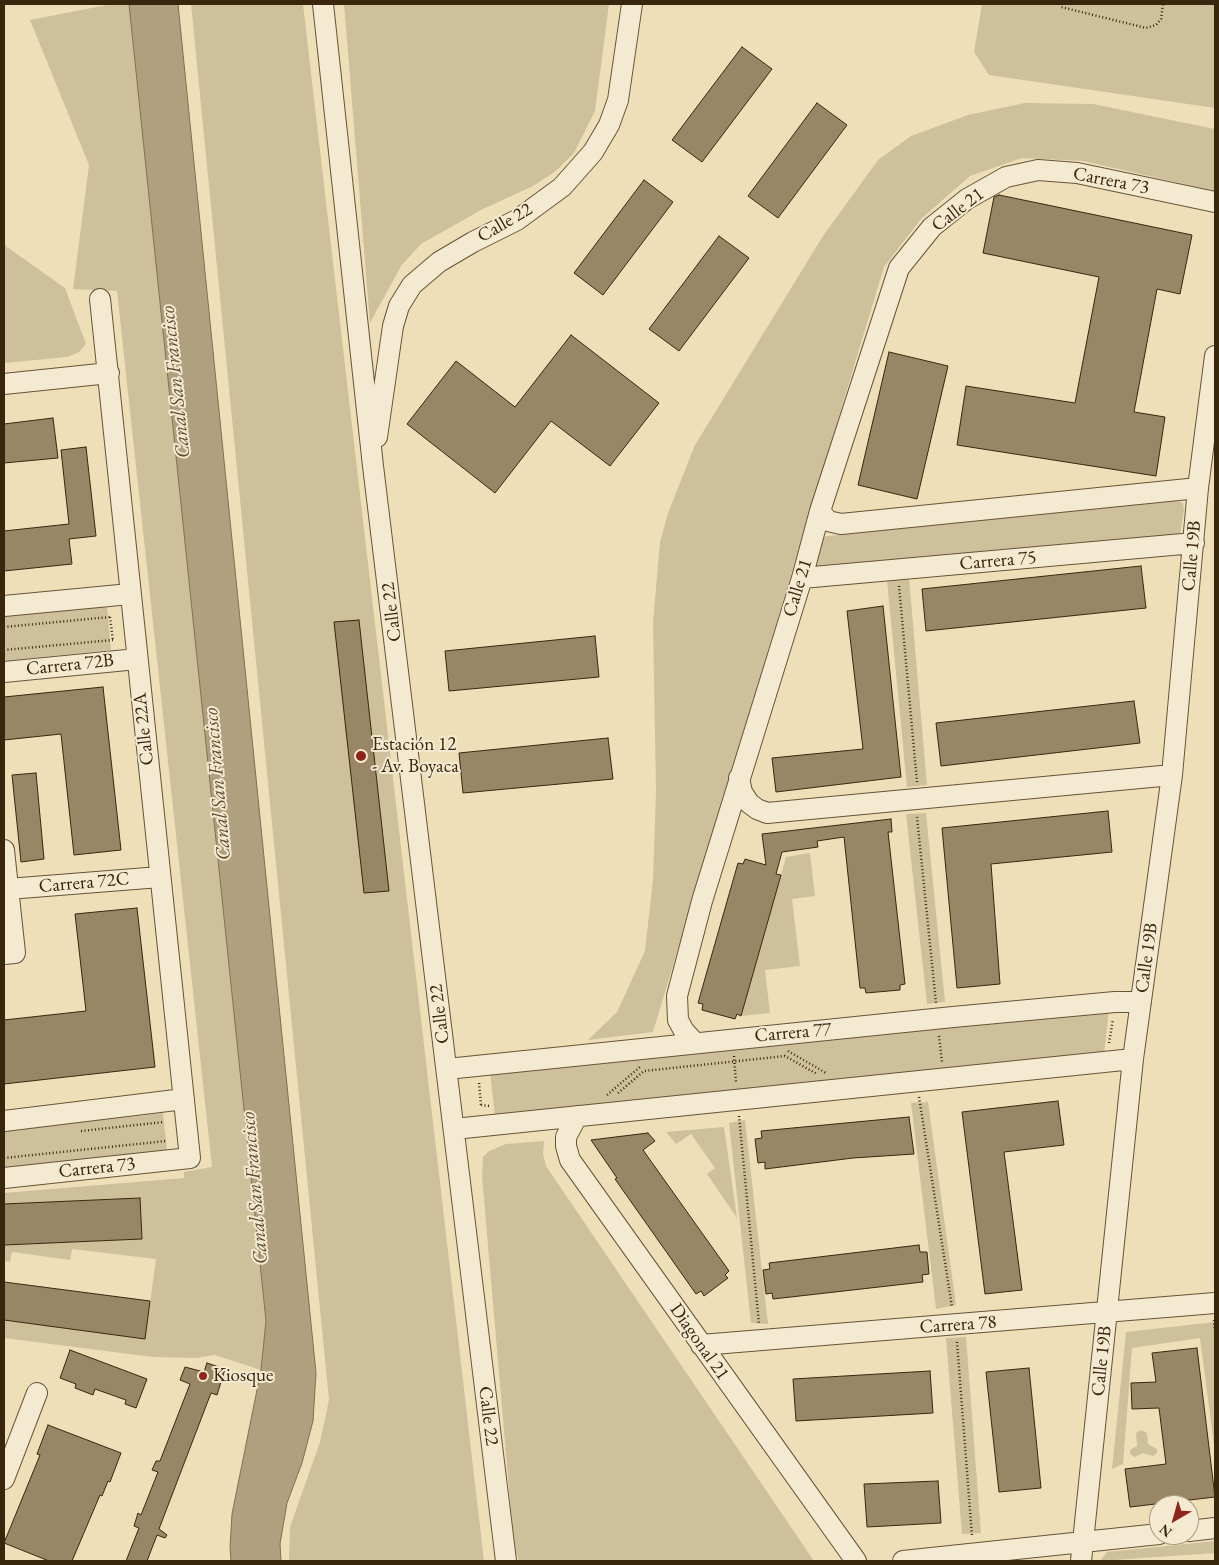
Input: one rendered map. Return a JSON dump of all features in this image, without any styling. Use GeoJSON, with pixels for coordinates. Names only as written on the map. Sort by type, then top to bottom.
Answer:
{"type":"FeatureCollection","features":[{"type":"Feature","properties":{"kind":"street","name":"Calle 22"},"geometry":{"type":"LineString","coordinates":[[324,4],[373,466],[506,1561]]}},
{"type":"Feature","properties":{"kind":"street","name":"Calle 22"},"geometry":{"type":"LineString","coordinates":[[373,466],[393,326],[399,306],[412,286],[440,262],[473,242],[517,220],[562,187],[593,152],[609,125],[618,100],[632,4]]}},
{"type":"Feature","properties":{"kind":"street","name":"Carrera 73"},"geometry":{"type":"LineString","coordinates":[[1006,177],[1038,170],[1077,173],[1215,202]]}},
{"type":"Feature","properties":{"kind":"street","name":"Calle 21"},"geometry":{"type":"LineString","coordinates":[[695,1043],[684,1031],[678,1020],[677,996],[739,778],[802,578],[820,511],[899,268],[932,227],[966,199],[1006,177]]}},
{"type":"Feature","properties":{"kind":"street","name":"Calle 22A"},"geometry":{"type":"LineString","coordinates":[[100,299],[190,1158]]}},
{"type":"Feature","properties":{"kind":"street","name":"Calle 19B"},"geometry":{"type":"LineString","coordinates":[[1082,1552],[1133,1058],[1172,775],[1198,488],[1215,356]]}},
{"type":"Feature","properties":{"kind":"street"},"geometry":{"type":"LineString","coordinates":[[4,384],[109,373]]}},
{"type":"Feature","properties":{"kind":"street"},"geometry":{"type":"LineString","coordinates":[[820,511],[828,521],[841,524],[1198,488]]}},
{"type":"Feature","properties":{"kind":"street","name":"Carrera 75"},"geometry":{"type":"LineString","coordinates":[[802,578],[1194,543]]}},
{"type":"Feature","properties":{"kind":"street"},"geometry":{"type":"LineString","coordinates":[[4,606],[130,594]]}},
{"type":"Feature","properties":{"kind":"street","name":"Carrera 72B"},"geometry":{"type":"LineString","coordinates":[[4,672],[137,659]]}},
{"type":"Feature","properties":{"kind":"street"},"geometry":{"type":"LineString","coordinates":[[739,778],[742,792],[749,803],[767,813],[821,806],[1172,775]]}},
{"type":"Feature","properties":{"kind":"street"},"geometry":{"type":"LineString","coordinates":[[4,850],[15,952],[4,954]]}},
{"type":"Feature","properties":{"kind":"street","name":"Carrera 72C"},"geometry":{"type":"LineString","coordinates":[[8,889],[160,877]]}},
{"type":"Feature","properties":{"kind":"street","name":"Carrera 77"},"geometry":{"type":"LineString","coordinates":[[447,1069],[695,1043],[736,1050],[937,1019],[1115,1002],[1141,1002]]}},
{"type":"Feature","properties":{"kind":"street"},"geometry":{"type":"LineString","coordinates":[[454,1129],[738,1100],[942,1070],[1133,1058]]}},
{"type":"Feature","properties":{"kind":"street"},"geometry":{"type":"LineString","coordinates":[[4,1121],[184,1099]]}},
{"type":"Feature","properties":{"kind":"street","name":"Diagonal 21"},"geometry":{"type":"LineString","coordinates":[[577,1116],[566,1137],[566,1146],[570,1160],[856,1561]]}},
{"type":"Feature","properties":{"kind":"street","name":"Carrera 73"},"geometry":{"type":"LineString","coordinates":[[4,1178],[190,1158]]}},
{"type":"Feature","properties":{"kind":"street","name":"Carrera 78"},"geometry":{"type":"LineString","coordinates":[[701,1345],[1107,1313],[1214,1310]]}},
{"type":"Feature","properties":{"kind":"street"},"geometry":{"type":"LineString","coordinates":[[4,1478],[36,1392]]}},
{"type":"Feature","properties":{"kind":"street"},"geometry":{"type":"LineString","coordinates":[[1199,1530],[1215,1528]]}},
{"type":"Feature","properties":{"kind":"street"},"geometry":{"type":"LineString","coordinates":[[902,1561],[1082,1552],[1149,1536]]}},
{"type":"Feature","properties":{"kind":"path"},"geometry":{"type":"LineString","coordinates":[[1061,4],[1061,7],[1146,28],[1156,25],[1161,19],[1163,4]]}},
{"type":"Feature","properties":{"kind":"path"},"geometry":{"type":"LineString","coordinates":[[898,579],[917,786]]}},
{"type":"Feature","properties":{"kind":"path"},"geometry":{"type":"LineString","coordinates":[[110,612],[114,645]]}},
{"type":"Feature","properties":{"kind":"path"},"geometry":{"type":"LineString","coordinates":[[4,627],[110,617]]}},
{"type":"Feature","properties":{"kind":"path"},"geometry":{"type":"LineString","coordinates":[[4,650],[113,640]]}},
{"type":"Feature","properties":{"kind":"path"},"geometry":{"type":"LineString","coordinates":[[917,814],[942,1070]]}},
{"type":"Feature","properties":{"kind":"path"},"geometry":{"type":"LineString","coordinates":[[1108,1050],[1107,1044],[1113,1017]]}},
{"type":"Feature","properties":{"kind":"path"},"geometry":{"type":"LineString","coordinates":[[736,1050],[734,1062],[760,1331]]}},
{"type":"Feature","properties":{"kind":"path"},"geometry":{"type":"LineString","coordinates":[[786,1050],[826,1073]]}},
{"type":"Feature","properties":{"kind":"path"},"geometry":{"type":"LineString","coordinates":[[617,1095],[644,1072],[785,1056],[824,1078]]}},
{"type":"Feature","properties":{"kind":"path"},"geometry":{"type":"LineString","coordinates":[[942,1070],[951,1060]]}},
{"type":"Feature","properties":{"kind":"path"},"geometry":{"type":"LineString","coordinates":[[599,1095],[608,1094],[644,1064]]}},
{"type":"Feature","properties":{"kind":"path"},"geometry":{"type":"LineString","coordinates":[[479,1076],[483,1110]]}},
{"type":"Feature","properties":{"kind":"path"},"geometry":{"type":"LineString","coordinates":[[481,1105],[494,1106]]}},
{"type":"Feature","properties":{"kind":"path"},"geometry":{"type":"LineString","coordinates":[[79,1131],[164,1122]]}},
{"type":"Feature","properties":{"kind":"path"},"geometry":{"type":"LineString","coordinates":[[4,1158],[166,1141]]}},
{"type":"Feature","properties":{"kind":"path"},"geometry":{"type":"LineString","coordinates":[[1214,1310],[1215,1331]]}},
{"type":"Feature","properties":{"kind":"shaded area"},"geometry":{"type":"Polygon","coordinates":[[[112,4],[129,4],[266,1321],[261,1370],[215,1355],[196,1358],[153,1357],[4,1338],[4,1320],[145,1339],[156,1259],[72,1249],[70,1260],[12,1252],[10,1262],[4,1261],[4,1245],[142,1239],[139,1198],[4,1204],[4,1193],[184,1178],[184,1172],[212,1167],[117,291],[73,289],[89,165],[30,20],[112,4]]]}},
{"type":"Feature","properties":{"kind":"shaded area"},"geometry":{"type":"Polygon","coordinates":[[[191,4],[303,4],[484,1561],[289,1561],[290,1527],[320,1442],[329,1400],[191,4]]]}},
{"type":"Feature","properties":{"kind":"shaded area"},"geometry":{"type":"Polygon","coordinates":[[[344,4],[609,4],[595,111],[574,153],[556,171],[533,186],[481,210],[421,244],[401,266],[370,323],[344,4]]]}},
{"type":"Feature","properties":{"kind":"shaded area"},"geometry":{"type":"Polygon","coordinates":[[[982,4],[1215,4],[1215,108],[989,75],[974,52],[982,4]]]}},
{"type":"Feature","properties":{"kind":"shaded area"},"geometry":{"type":"Polygon","coordinates":[[[1025,103],[1093,104],[1215,129],[1215,191],[1083,161],[1022,158],[970,176],[921,219],[884,267],[653,1032],[588,1040],[617,1012],[645,951],[653,879],[656,791],[653,622],[660,542],[668,513],[695,445],[823,236],[878,160],[911,136],[968,115],[1025,103]]]}},
{"type":"Feature","properties":{"kind":"shaded area"},"geometry":{"type":"Polygon","coordinates":[[[4,242],[7,247],[65,288],[86,344],[79,352],[67,357],[4,363],[4,242]]]}},
{"type":"Feature","properties":{"kind":"shaded area"},"geometry":{"type":"Polygon","coordinates":[[[1175,500],[1183,503],[1184,510],[1180,535],[821,567],[817,566],[815,562],[822,537],[1175,500]]]}},
{"type":"Feature","properties":{"kind":"shaded area"},"geometry":{"type":"Polygon","coordinates":[[[909,578],[927,785],[907,787],[887,580],[909,578]]]}},
{"type":"Feature","properties":{"kind":"shaded area"},"geometry":{"type":"Polygon","coordinates":[[[107,606],[111,650],[4,661],[4,616],[107,606]]]}},
{"type":"Feature","properties":{"kind":"shaded area"},"geometry":{"type":"Polygon","coordinates":[[[926,813],[945,1002],[927,1004],[906,814],[926,813]]]}},
{"type":"Feature","properties":{"kind":"shaded area"},"geometry":{"type":"Polygon","coordinates":[[[810,853],[815,896],[792,899],[800,966],[765,970],[770,1013],[741,1016],[786,857],[810,853]]]}},
{"type":"Feature","properties":{"kind":"shaded area"},"geometry":{"type":"Polygon","coordinates":[[[1109,1009],[1104,1055],[495,1116],[490,1071],[1109,1009]]]}},
{"type":"Feature","properties":{"kind":"shaded area"},"geometry":{"type":"Polygon","coordinates":[[[928,1102],[956,1305],[936,1309],[911,1103],[928,1102]]]}},
{"type":"Feature","properties":{"kind":"shaded area"},"geometry":{"type":"Polygon","coordinates":[[[163,1113],[167,1150],[4,1168],[4,1131],[163,1113]]]}},
{"type":"Feature","properties":{"kind":"shaded area"},"geometry":{"type":"Polygon","coordinates":[[[745,1120],[768,1324],[751,1323],[729,1123],[745,1120]]]}},
{"type":"Feature","properties":{"kind":"shaded area"},"geometry":{"type":"Polygon","coordinates":[[[724,1127],[737,1218],[707,1174],[715,1168],[691,1134],[676,1144],[666,1132],[724,1127]]]}},
{"type":"Feature","properties":{"kind":"shaded area"},"geometry":{"type":"Polygon","coordinates":[[[544,1141],[543,1154],[546,1166],[814,1561],[519,1561],[514,1547],[482,1176],[483,1157],[489,1151],[506,1144],[544,1141]]]}},
{"type":"Feature","properties":{"kind":"shaded area"},"geometry":{"type":"Polygon","coordinates":[[[1215,1322],[1215,1453],[1200,1338],[1132,1348],[1123,1464],[1112,1469],[1126,1332],[1215,1322]]]}},
{"type":"Feature","properties":{"kind":"shaded area"},"geometry":{"type":"Polygon","coordinates":[[[966,1337],[981,1533],[962,1534],[946,1338],[966,1337]]]}},
{"type":"Feature","properties":{"kind":"shaded area"},"geometry":{"type":"Polygon","coordinates":[[[1141,1430],[1147,1433],[1148,1444],[1157,1449],[1157,1453],[1153,1456],[1143,1453],[1135,1457],[1130,1454],[1131,1449],[1137,1446],[1136,1433],[1141,1430]]]}},
{"type":"Feature","properties":{"kind":"shaded area"},"geometry":{"type":"Polygon","coordinates":[[[1215,1541],[1215,1553],[1100,1561],[1107,1552],[1176,1545],[1199,1545],[1199,1543],[1215,1541]]]}},
{"type":"Feature","properties":{"kind":"water","name":"Canal San Francisco"},"geometry":{"type":"Polygon","coordinates":[[[129,4],[178,4],[316,1373],[313,1421],[302,1463],[287,1503],[280,1544],[281,1561],[231,1561],[232,1514],[261,1370],[266,1321],[129,4]]]}},
{"type":"Feature","properties":{"kind":"building"},"geometry":{"type":"Polygon","coordinates":[[[742,47],[772,69],[702,162],[672,140],[742,47]]]}},
{"type":"Feature","properties":{"kind":"building"},"geometry":{"type":"Polygon","coordinates":[[[817,103],[847,125],[778,218],[748,196],[817,103]]]}},
{"type":"Feature","properties":{"kind":"building"},"geometry":{"type":"Polygon","coordinates":[[[644,180],[673,202],[603,295],[574,273],[644,180]]]}},
{"type":"Feature","properties":{"kind":"building"},"geometry":{"type":"Polygon","coordinates":[[[999,195],[1192,235],[1180,294],[1157,289],[1134,412],[1165,417],[1156,476],[957,445],[966,386],[1075,403],[1099,277],[983,253],[994,197],[999,195]]]}},
{"type":"Feature","properties":{"kind":"building"},"geometry":{"type":"Polygon","coordinates":[[[719,236],[749,258],[679,351],[649,329],[719,236]]]}},
{"type":"Feature","properties":{"kind":"building"},"geometry":{"type":"Polygon","coordinates":[[[571,335],[659,403],[610,466],[551,421],[495,493],[407,424],[456,361],[515,407],[571,335]]]}},
{"type":"Feature","properties":{"kind":"building"},"geometry":{"type":"Polygon","coordinates":[[[889,352],[948,366],[917,499],[858,485],[889,352]]]}},
{"type":"Feature","properties":{"kind":"building"},"geometry":{"type":"Polygon","coordinates":[[[53,418],[58,458],[4,463],[4,424],[53,418]]]}},
{"type":"Feature","properties":{"kind":"building"},"geometry":{"type":"Polygon","coordinates":[[[86,447],[96,536],[69,539],[72,564],[4,571],[4,531],[69,524],[61,450],[86,447]]]}},
{"type":"Feature","properties":{"kind":"building"},"geometry":{"type":"Polygon","coordinates":[[[1141,566],[1146,608],[926,631],[922,589],[1141,566]]]}},
{"type":"Feature","properties":{"kind":"building"},"geometry":{"type":"Polygon","coordinates":[[[883,606],[901,777],[776,792],[772,758],[863,749],[847,611],[883,606]]]}},
{"type":"Feature","properties":{"kind":"building","name":"Estación 12 - Av. Boyaca"},"geometry":{"type":"Polygon","coordinates":[[[359,620],[389,891],[364,893],[334,622],[359,620]]]}},
{"type":"Feature","properties":{"kind":"building"},"geometry":{"type":"Polygon","coordinates":[[[595,636],[599,677],[449,691],[445,651],[595,636]]]}},
{"type":"Feature","properties":{"kind":"building"},"geometry":{"type":"Polygon","coordinates":[[[103,687],[121,850],[74,855],[61,734],[4,740],[4,697],[103,687]]]}},
{"type":"Feature","properties":{"kind":"building"},"geometry":{"type":"Polygon","coordinates":[[[1134,701],[1140,743],[941,766],[936,723],[1134,701]]]}},
{"type":"Feature","properties":{"kind":"building"},"geometry":{"type":"Polygon","coordinates":[[[608,738],[613,779],[463,793],[459,753],[608,738]]]}},
{"type":"Feature","properties":{"kind":"building"},"geometry":{"type":"Polygon","coordinates":[[[36,773],[44,859],[21,862],[12,775],[36,773]]]}},
{"type":"Feature","properties":{"kind":"building"},"geometry":{"type":"Polygon","coordinates":[[[1108,811],[1112,852],[991,864],[1000,984],[957,988],[942,828],[1108,811]]]}},
{"type":"Feature","properties":{"kind":"building"},"geometry":{"type":"Polygon","coordinates":[[[891,819],[892,832],[888,832],[905,984],[900,985],[900,990],[866,993],[865,988],[860,988],[844,837],[817,841],[818,847],[782,852],[776,874],[781,875],[741,1016],[737,1014],[735,1019],[702,1010],[703,1004],[698,1003],[738,863],[743,864],[745,859],[766,865],[762,834],[891,819]]]}},
{"type":"Feature","properties":{"kind":"building"},"geometry":{"type":"Polygon","coordinates":[[[137,908],[155,1067],[4,1084],[4,1020],[86,1011],[75,914],[137,908]]]}},
{"type":"Feature","properties":{"kind":"building"},"geometry":{"type":"Polygon","coordinates":[[[1058,1101],[1064,1145],[1004,1152],[1022,1290],[985,1294],[962,1112],[1058,1101]]]}},
{"type":"Feature","properties":{"kind":"building"},"geometry":{"type":"Polygon","coordinates":[[[909,1117],[914,1154],[853,1158],[765,1169],[765,1162],[758,1163],[755,1139],[762,1138],[761,1131],[909,1117]]]}},
{"type":"Feature","properties":{"kind":"building"},"geometry":{"type":"Polygon","coordinates":[[[648,1133],[655,1141],[643,1150],[729,1271],[725,1275],[728,1278],[704,1296],[701,1291],[696,1294],[615,1179],[617,1178],[591,1140],[648,1133]]]}},
{"type":"Feature","properties":{"kind":"building"},"geometry":{"type":"Polygon","coordinates":[[[140,1198],[142,1239],[4,1245],[4,1204],[140,1198]]]}},
{"type":"Feature","properties":{"kind":"building"},"geometry":{"type":"Polygon","coordinates":[[[919,1245],[920,1252],[927,1252],[929,1274],[922,1275],[923,1282],[773,1299],[772,1293],[766,1294],[763,1270],[770,1269],[769,1263],[919,1245]]]}},
{"type":"Feature","properties":{"kind":"building"},"geometry":{"type":"Polygon","coordinates":[[[4,1282],[150,1301],[145,1339],[4,1320],[4,1282]]]}},
{"type":"Feature","properties":{"kind":"building"},"geometry":{"type":"Polygon","coordinates":[[[1197,1348],[1215,1497],[1199,1499],[1199,1495],[1149,1495],[1149,1505],[1130,1507],[1125,1469],[1166,1464],[1159,1408],[1132,1409],[1131,1383],[1156,1382],[1152,1353],[1197,1348]]]}},
{"type":"Feature","properties":{"kind":"building"},"geometry":{"type":"Polygon","coordinates":[[[70,1350],[147,1379],[136,1408],[125,1404],[126,1400],[95,1389],[93,1395],[75,1388],[76,1384],[60,1378],[70,1350]]]}},
{"type":"Feature","properties":{"kind":"building"},"geometry":{"type":"Polygon","coordinates":[[[207,1363],[225,1369],[217,1395],[211,1393],[159,1529],[167,1535],[165,1538],[157,1535],[147,1561],[126,1561],[139,1528],[134,1526],[138,1513],[141,1515],[158,1472],[152,1470],[156,1461],[160,1461],[190,1384],[180,1380],[185,1367],[204,1372],[207,1363]]]}},
{"type":"Feature","properties":{"kind":"building"},"geometry":{"type":"Polygon","coordinates":[[[1029,1368],[1041,1488],[999,1492],[986,1372],[1029,1368]]]}},
{"type":"Feature","properties":{"kind":"building"},"geometry":{"type":"Polygon","coordinates":[[[930,1371],[933,1413],[796,1421],[793,1379],[930,1371]]]}},
{"type":"Feature","properties":{"kind":"building"},"geometry":{"type":"Polygon","coordinates":[[[48,1425],[121,1453],[110,1482],[108,1481],[102,1496],[100,1495],[72,1561],[49,1561],[4,1543],[40,1455],[37,1454],[48,1425]]]}},
{"type":"Feature","properties":{"kind":"building"},"geometry":{"type":"Polygon","coordinates":[[[938,1481],[941,1523],[867,1527],[864,1484],[938,1481]]]}},
{"type":"Feature","properties":{"kind":"place","name":"Estación 12 - Av. Boyaca"},"geometry":{"type":"Point","coordinates":[361,756]}},
{"type":"Feature","properties":{"kind":"place","name":"Kiosque"},"geometry":{"type":"Point","coordinates":[203,1376]}}]}
